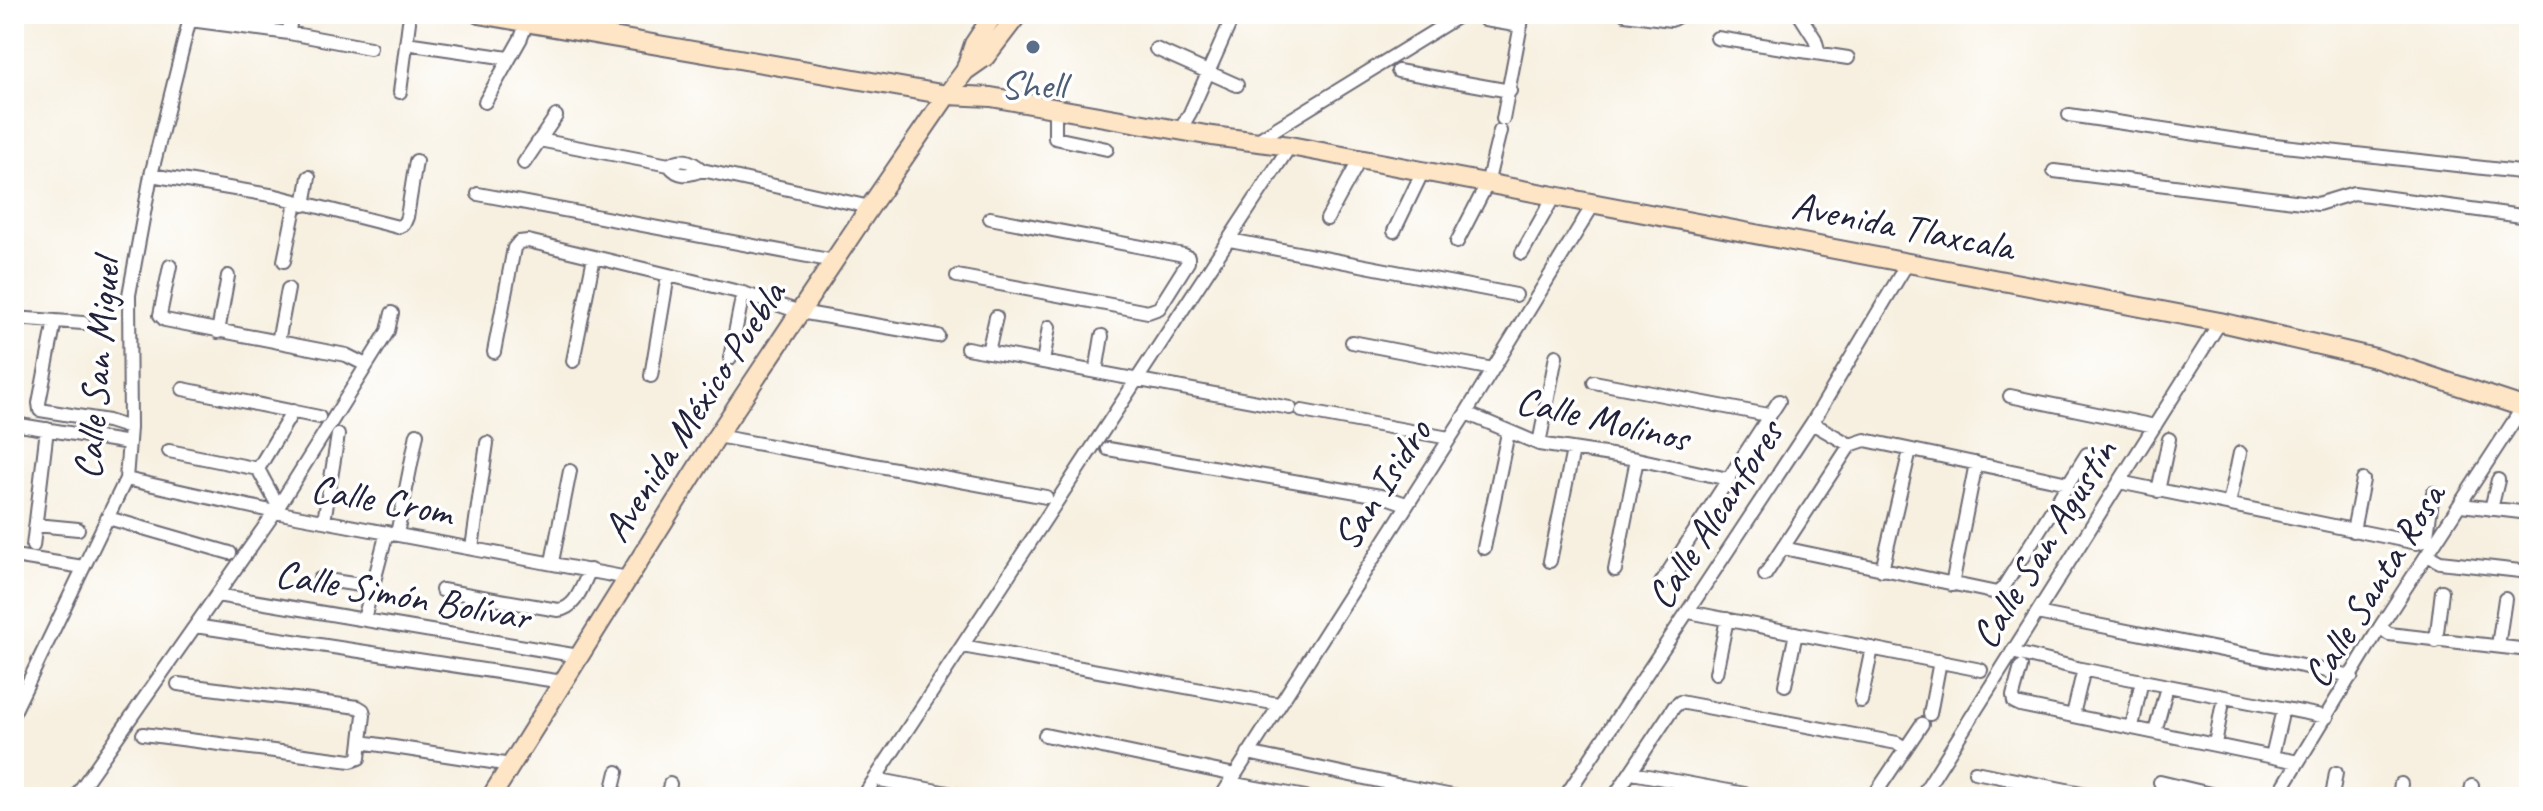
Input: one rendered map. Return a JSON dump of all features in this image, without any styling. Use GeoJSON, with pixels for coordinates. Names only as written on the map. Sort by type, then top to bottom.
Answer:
{"type":"FeatureCollection","features":[{"type":"Feature","properties":{"kind":"street"},"geometry":{"type":"LineString","coordinates":[[289,33],[291,14]]}},
{"type":"Feature","properties":{"kind":"street","name":"Avenida Tlaxcala"},"geometry":{"type":"LineString","coordinates":[[479,14],[947,95],[991,97],[1290,146],[1553,198],[1908,262],[2220,322],[2375,358],[2527,402]]}},
{"type":"Feature","properties":{"kind":"street","name":"Avenida México Puebla"},"geometry":{"type":"LineString","coordinates":[[965,71],[974,44],[994,14]]}},
{"type":"Feature","properties":{"kind":"street","name":"Avenida México Puebla"},"geometry":{"type":"LineString","coordinates":[[491,797],[717,436],[870,207],[965,71],[985,57],[1018,14]]}},
{"type":"Feature","properties":{"kind":"street"},"geometry":{"type":"LineString","coordinates":[[1180,130],[1234,14]]}},
{"type":"Feature","properties":{"kind":"street"},"geometry":{"type":"LineString","coordinates":[[1256,141],[1462,14]]}},
{"type":"Feature","properties":{"kind":"street"},"geometry":{"type":"LineString","coordinates":[[1625,14],[1671,20],[1682,14]]}},
{"type":"Feature","properties":{"kind":"street"},"geometry":{"type":"LineString","coordinates":[[1799,14],[1815,39],[1819,53]]}},
{"type":"Feature","properties":{"kind":"street"},"geometry":{"type":"LineString","coordinates":[[190,17],[370,48]]}},
{"type":"Feature","properties":{"kind":"street","name":"Calle San Miguel"},"geometry":{"type":"LineString","coordinates":[[14,712],[126,479],[130,428],[129,295],[151,175],[190,17]]}},
{"type":"Feature","properties":{"kind":"street"},"geometry":{"type":"LineString","coordinates":[[1457,242],[1487,184],[1510,91],[1522,20],[1485,20]]}},
{"type":"Feature","properties":{"kind":"street"},"geometry":{"type":"LineString","coordinates":[[400,92],[409,22]]}},
{"type":"Feature","properties":{"kind":"street"},"geometry":{"type":"LineString","coordinates":[[485,102],[530,24]]}},
{"type":"Feature","properties":{"kind":"street"},"geometry":{"type":"LineString","coordinates":[[1717,38],[1848,58]]}},
{"type":"Feature","properties":{"kind":"street"},"geometry":{"type":"LineString","coordinates":[[406,43],[508,58]]}},
{"type":"Feature","properties":{"kind":"street"},"geometry":{"type":"LineString","coordinates":[[1156,49],[1237,85]]}},
{"type":"Feature","properties":{"kind":"street"},"geometry":{"type":"LineString","coordinates":[[1398,71],[1510,91]]}},
{"type":"Feature","properties":{"kind":"street"},"geometry":{"type":"LineString","coordinates":[[1055,109],[1055,138],[1107,149]]}},
{"type":"Feature","properties":{"kind":"street"},"geometry":{"type":"LineString","coordinates":[[2069,115],[2269,144],[2529,173]]}},
{"type":"Feature","properties":{"kind":"street"},"geometry":{"type":"LineString","coordinates":[[524,163],[556,116]]}},
{"type":"Feature","properties":{"kind":"street"},"geometry":{"type":"LineString","coordinates":[[539,140],[669,165],[674,172],[684,175],[702,170],[870,207]]}},
{"type":"Feature","properties":{"kind":"street"},"geometry":{"type":"LineString","coordinates":[[863,797],[1290,146]]}},
{"type":"Feature","properties":{"kind":"street"},"geometry":{"type":"LineString","coordinates":[[151,175],[276,196],[398,227],[404,224],[416,161]]}},
{"type":"Feature","properties":{"kind":"street"},"geometry":{"type":"LineString","coordinates":[[1327,219],[1359,161]]}},
{"type":"Feature","properties":{"kind":"street"},"geometry":{"type":"LineString","coordinates":[[2054,171],[2318,204],[2354,193],[2529,217]]}},
{"type":"Feature","properties":{"kind":"street"},"geometry":{"type":"LineString","coordinates":[[1394,231],[1422,173]]}},
{"type":"Feature","properties":{"kind":"street"},"geometry":{"type":"LineString","coordinates":[[284,261],[309,177]]}},
{"type":"Feature","properties":{"kind":"street"},"geometry":{"type":"LineString","coordinates":[[478,194],[834,261]]}},
{"type":"Feature","properties":{"kind":"street"},"geometry":{"type":"LineString","coordinates":[[1522,253],[1553,198]]}},
{"type":"Feature","properties":{"kind":"street","name":"San Isidro"},"geometry":{"type":"LineString","coordinates":[[1221,797],[1466,413],[1593,205]]}},
{"type":"Feature","properties":{"kind":"street"},"geometry":{"type":"LineString","coordinates":[[957,276],[1148,312],[1159,308],[1188,262],[1188,257],[1184,255],[990,218]]}},
{"type":"Feature","properties":{"kind":"street"},"geometry":{"type":"LineString","coordinates":[[1230,240],[1516,295]]}},
{"type":"Feature","properties":{"kind":"street"},"geometry":{"type":"LineString","coordinates":[[494,352],[514,248],[519,242],[528,241],[743,293],[800,312],[938,336]]}},
{"type":"Feature","properties":{"kind":"street"},"geometry":{"type":"LineString","coordinates":[[573,361],[594,257]]}},
{"type":"Feature","properties":{"kind":"street","name":"Calle Alcanfores"},"geometry":{"type":"LineString","coordinates":[[1565,797],[1812,423],[1908,262]]}},
{"type":"Feature","properties":{"kind":"street"},"geometry":{"type":"LineString","coordinates":[[170,266],[161,317],[218,332],[346,355],[366,365]]}},
{"type":"Feature","properties":{"kind":"street"},"geometry":{"type":"LineString","coordinates":[[651,376],[668,275]]}},
{"type":"Feature","properties":{"kind":"street"},"geometry":{"type":"LineString","coordinates":[[218,332],[228,276]]}},
{"type":"Feature","properties":{"kind":"street"},"geometry":{"type":"LineString","coordinates":[[1175,283],[1194,293]]}},
{"type":"Feature","properties":{"kind":"street"},"geometry":{"type":"LineString","coordinates":[[278,342],[288,289]]}},
{"type":"Feature","properties":{"kind":"street"},"geometry":{"type":"LineString","coordinates":[[730,358],[743,293]]}},
{"type":"Feature","properties":{"kind":"street"},"geometry":{"type":"LineString","coordinates":[[75,797],[277,509],[388,331],[392,313]]}},
{"type":"Feature","properties":{"kind":"street"},"geometry":{"type":"LineString","coordinates":[[988,352],[996,317]]}},
{"type":"Feature","properties":{"kind":"street"},"geometry":{"type":"LineString","coordinates":[[14,318],[83,323]]}},
{"type":"Feature","properties":{"kind":"street"},"geometry":{"type":"LineString","coordinates":[[55,321],[40,410],[108,421],[130,428]]}},
{"type":"Feature","properties":{"kind":"street","name":"Calle San Agustín"},"geometry":{"type":"LineString","coordinates":[[1921,797],[2220,322]]}},
{"type":"Feature","properties":{"kind":"street"},"geometry":{"type":"LineString","coordinates":[[1043,362],[1049,327]]}},
{"type":"Feature","properties":{"kind":"street"},"geometry":{"type":"LineString","coordinates":[[1096,372],[1102,336]]}},
{"type":"Feature","properties":{"kind":"street"},"geometry":{"type":"LineString","coordinates":[[1352,342],[1493,369]]}},
{"type":"Feature","properties":{"kind":"street"},"geometry":{"type":"LineString","coordinates":[[967,348],[1449,438]]}},
{"type":"Feature","properties":{"kind":"street"},"geometry":{"type":"LineString","coordinates":[[1539,444],[1556,356]]}},
{"type":"Feature","properties":{"kind":"street"},"geometry":{"type":"LineString","coordinates":[[1594,382],[1768,415]]}},
{"type":"Feature","properties":{"kind":"street"},"geometry":{"type":"LineString","coordinates":[[183,389],[319,417]]}},
{"type":"Feature","properties":{"kind":"street"},"geometry":{"type":"LineString","coordinates":[[2010,396],[2155,426]]}},
{"type":"Feature","properties":{"kind":"street"},"geometry":{"type":"LineString","coordinates":[[1661,583],[1779,401]]}},
{"type":"Feature","properties":{"kind":"street","name":"Calle Santa Rosa"},"geometry":{"type":"LineString","coordinates":[[2277,797],[2380,627],[2527,402]]}},
{"type":"Feature","properties":{"kind":"street"},"geometry":{"type":"LineString","coordinates":[[258,469],[293,411]]}},
{"type":"Feature","properties":{"kind":"street","name":"Calle Molinos"},"geometry":{"type":"LineString","coordinates":[[1466,413],[1539,444],[1637,459],[1728,479]]}},
{"type":"Feature","properties":{"kind":"street"},"geometry":{"type":"LineString","coordinates":[[1812,423],[1850,445]]}},
{"type":"Feature","properties":{"kind":"street"},"geometry":{"type":"LineString","coordinates":[[14,424],[129,443]]}},
{"type":"Feature","properties":{"kind":"street"},"geometry":{"type":"LineString","coordinates":[[33,546],[47,429]]}},
{"type":"Feature","properties":{"kind":"street"},"geometry":{"type":"LineString","coordinates":[[1484,548],[1508,433]]}},
{"type":"Feature","properties":{"kind":"street"},"geometry":{"type":"LineString","coordinates":[[364,619],[392,533],[417,434]]}},
{"type":"Feature","properties":{"kind":"street"},"geometry":{"type":"LineString","coordinates":[[324,521],[338,435]]}},
{"type":"Feature","properties":{"kind":"street"},"geometry":{"type":"LineString","coordinates":[[717,436],[1046,497]]}},
{"type":"Feature","properties":{"kind":"street"},"geometry":{"type":"LineString","coordinates":[[2158,491],[2169,439]]}},
{"type":"Feature","properties":{"kind":"street"},"geometry":{"type":"LineString","coordinates":[[1765,575],[1850,445],[1865,440],[2068,483]]}},
{"type":"Feature","properties":{"kind":"street"},"geometry":{"type":"LineString","coordinates":[[472,548],[487,443]]}},
{"type":"Feature","properties":{"kind":"street"},"geometry":{"type":"LineString","coordinates":[[1108,449],[1386,497],[1406,504]]}},
{"type":"Feature","properties":{"kind":"street"},"geometry":{"type":"LineString","coordinates":[[1550,561],[1573,450]]}},
{"type":"Feature","properties":{"kind":"street"},"geometry":{"type":"LineString","coordinates":[[1882,570],[1910,450]]}},
{"type":"Feature","properties":{"kind":"street"},"geometry":{"type":"LineString","coordinates":[[169,451],[258,469]]}},
{"type":"Feature","properties":{"kind":"street"},"geometry":{"type":"LineString","coordinates":[[2229,504],[2240,453]]}},
{"type":"Feature","properties":{"kind":"street"},"geometry":{"type":"LineString","coordinates":[[1783,548],[1997,593],[2087,454]]}},
{"type":"Feature","properties":{"kind":"street"},"geometry":{"type":"LineString","coordinates":[[1615,570],[1637,459]]}},
{"type":"Feature","properties":{"kind":"street"},"geometry":{"type":"LineString","coordinates":[[1952,585],[1976,463]]}},
{"type":"Feature","properties":{"kind":"street"},"geometry":{"type":"LineString","coordinates":[[258,469],[277,509]]}},
{"type":"Feature","properties":{"kind":"street"},"geometry":{"type":"LineString","coordinates":[[552,562],[570,471]]}},
{"type":"Feature","properties":{"kind":"street","name":"Calle Crom"},"geometry":{"type":"LineString","coordinates":[[126,479],[324,521],[628,578]]}},
{"type":"Feature","properties":{"kind":"street"},"geometry":{"type":"LineString","coordinates":[[2353,531],[2363,480]]}},
{"type":"Feature","properties":{"kind":"street"},"geometry":{"type":"LineString","coordinates":[[2491,509],[2498,480]]}},
{"type":"Feature","properties":{"kind":"street"},"geometry":{"type":"LineString","coordinates":[[2119,482],[2417,543],[2427,535],[2433,493]]}},
{"type":"Feature","properties":{"kind":"street"},"geometry":{"type":"LineString","coordinates":[[2461,505],[2529,513]]}},
{"type":"Feature","properties":{"kind":"street"},"geometry":{"type":"LineString","coordinates":[[108,518],[230,553]]}},
{"type":"Feature","properties":{"kind":"street"},"geometry":{"type":"LineString","coordinates":[[36,525],[78,529]]}},
{"type":"Feature","properties":{"kind":"street"},"geometry":{"type":"LineString","coordinates":[[14,556],[83,567]]}},
{"type":"Feature","properties":{"kind":"street"},"geometry":{"type":"LineString","coordinates":[[2429,556],[2440,562],[2529,572]]}},
{"type":"Feature","properties":{"kind":"street"},"geometry":{"type":"LineString","coordinates":[[442,590],[567,609],[590,570]]}},
{"type":"Feature","properties":{"kind":"street"},"geometry":{"type":"LineString","coordinates":[[320,579],[373,587]]}},
{"type":"Feature","properties":{"kind":"street"},"geometry":{"type":"LineString","coordinates":[[2436,641],[2442,591]]}},
{"type":"Feature","properties":{"kind":"street","name":"Calle Simón Bolívar"},"geometry":{"type":"LineString","coordinates":[[217,595],[579,656]]}},
{"type":"Feature","properties":{"kind":"street"},"geometry":{"type":"LineString","coordinates":[[2498,646],[2505,599]]}},
{"type":"Feature","properties":{"kind":"street"},"geometry":{"type":"LineString","coordinates":[[1689,612],[1981,670]]}},
{"type":"Feature","properties":{"kind":"street"},"geometry":{"type":"LineString","coordinates":[[2037,613],[2352,676]]}},
{"type":"Feature","properties":{"kind":"street"},"geometry":{"type":"LineString","coordinates":[[1716,673],[1727,619]]}},
{"type":"Feature","properties":{"kind":"street"},"geometry":{"type":"LineString","coordinates":[[195,626],[563,682]]}},
{"type":"Feature","properties":{"kind":"street"},"geometry":{"type":"LineString","coordinates":[[2380,627],[2389,634],[2529,650]]}},
{"type":"Feature","properties":{"kind":"street"},"geometry":{"type":"LineString","coordinates":[[1785,685],[1796,633]]}},
{"type":"Feature","properties":{"kind":"street"},"geometry":{"type":"LineString","coordinates":[[962,646],[1278,704]]}},
{"type":"Feature","properties":{"kind":"street"},"geometry":{"type":"LineString","coordinates":[[1861,701],[1872,648]]}},
{"type":"Feature","properties":{"kind":"street"},"geometry":{"type":"LineString","coordinates":[[2012,652],[2081,669],[2327,717]]}},
{"type":"Feature","properties":{"kind":"street"},"geometry":{"type":"LineString","coordinates":[[1873,797],[1926,719],[1940,661]]}},
{"type":"Feature","properties":{"kind":"street"},"geometry":{"type":"LineString","coordinates":[[2021,667],[2013,696],[2014,702],[2020,705],[2298,762]]}},
{"type":"Feature","properties":{"kind":"street"},"geometry":{"type":"LineString","coordinates":[[2073,715],[2082,677]]}},
{"type":"Feature","properties":{"kind":"street"},"geometry":{"type":"LineString","coordinates":[[143,734],[351,761],[359,758],[364,715],[358,707],[178,684]]}},
{"type":"Feature","properties":{"kind":"street"},"geometry":{"type":"LineString","coordinates":[[2132,727],[2140,689]]}},
{"type":"Feature","properties":{"kind":"street"},"geometry":{"type":"LineString","coordinates":[[2155,732],[2165,694]]}},
{"type":"Feature","properties":{"kind":"street"},"geometry":{"type":"LineString","coordinates":[[1614,797],[1680,702],[1897,743],[1905,748]]}},
{"type":"Feature","properties":{"kind":"street"},"geometry":{"type":"LineString","coordinates":[[2215,744],[2222,707]]}},
{"type":"Feature","properties":{"kind":"street"},"geometry":{"type":"LineString","coordinates":[[2272,756],[2281,718]]}},
{"type":"Feature","properties":{"kind":"street"},"geometry":{"type":"LineString","coordinates":[[1045,735],[1306,797]]}},
{"type":"Feature","properties":{"kind":"street"},"geometry":{"type":"LineString","coordinates":[[361,742],[511,765]]}},
{"type":"Feature","properties":{"kind":"street"},"geometry":{"type":"LineString","coordinates":[[1248,753],[1458,797]]}},
{"type":"Feature","properties":{"kind":"street"},"geometry":{"type":"LineString","coordinates":[[611,797],[617,772]]}},
{"type":"Feature","properties":{"kind":"street"},"geometry":{"type":"LineString","coordinates":[[1975,772],[2102,797]]}},
{"type":"Feature","properties":{"kind":"street"},"geometry":{"type":"LineString","coordinates":[[1632,773],[1761,797]]}},
{"type":"Feature","properties":{"kind":"street"},"geometry":{"type":"LineString","coordinates":[[2332,797],[2336,773]]}},
{"type":"Feature","properties":{"kind":"street"},"geometry":{"type":"LineString","coordinates":[[877,777],[969,797]]}},
{"type":"Feature","properties":{"kind":"street"},"geometry":{"type":"LineString","coordinates":[[2160,782],[2223,797]]}},
{"type":"Feature","properties":{"kind":"place","name":"Shell"},"geometry":{"type":"Point","coordinates":[1033,47]}}]}
